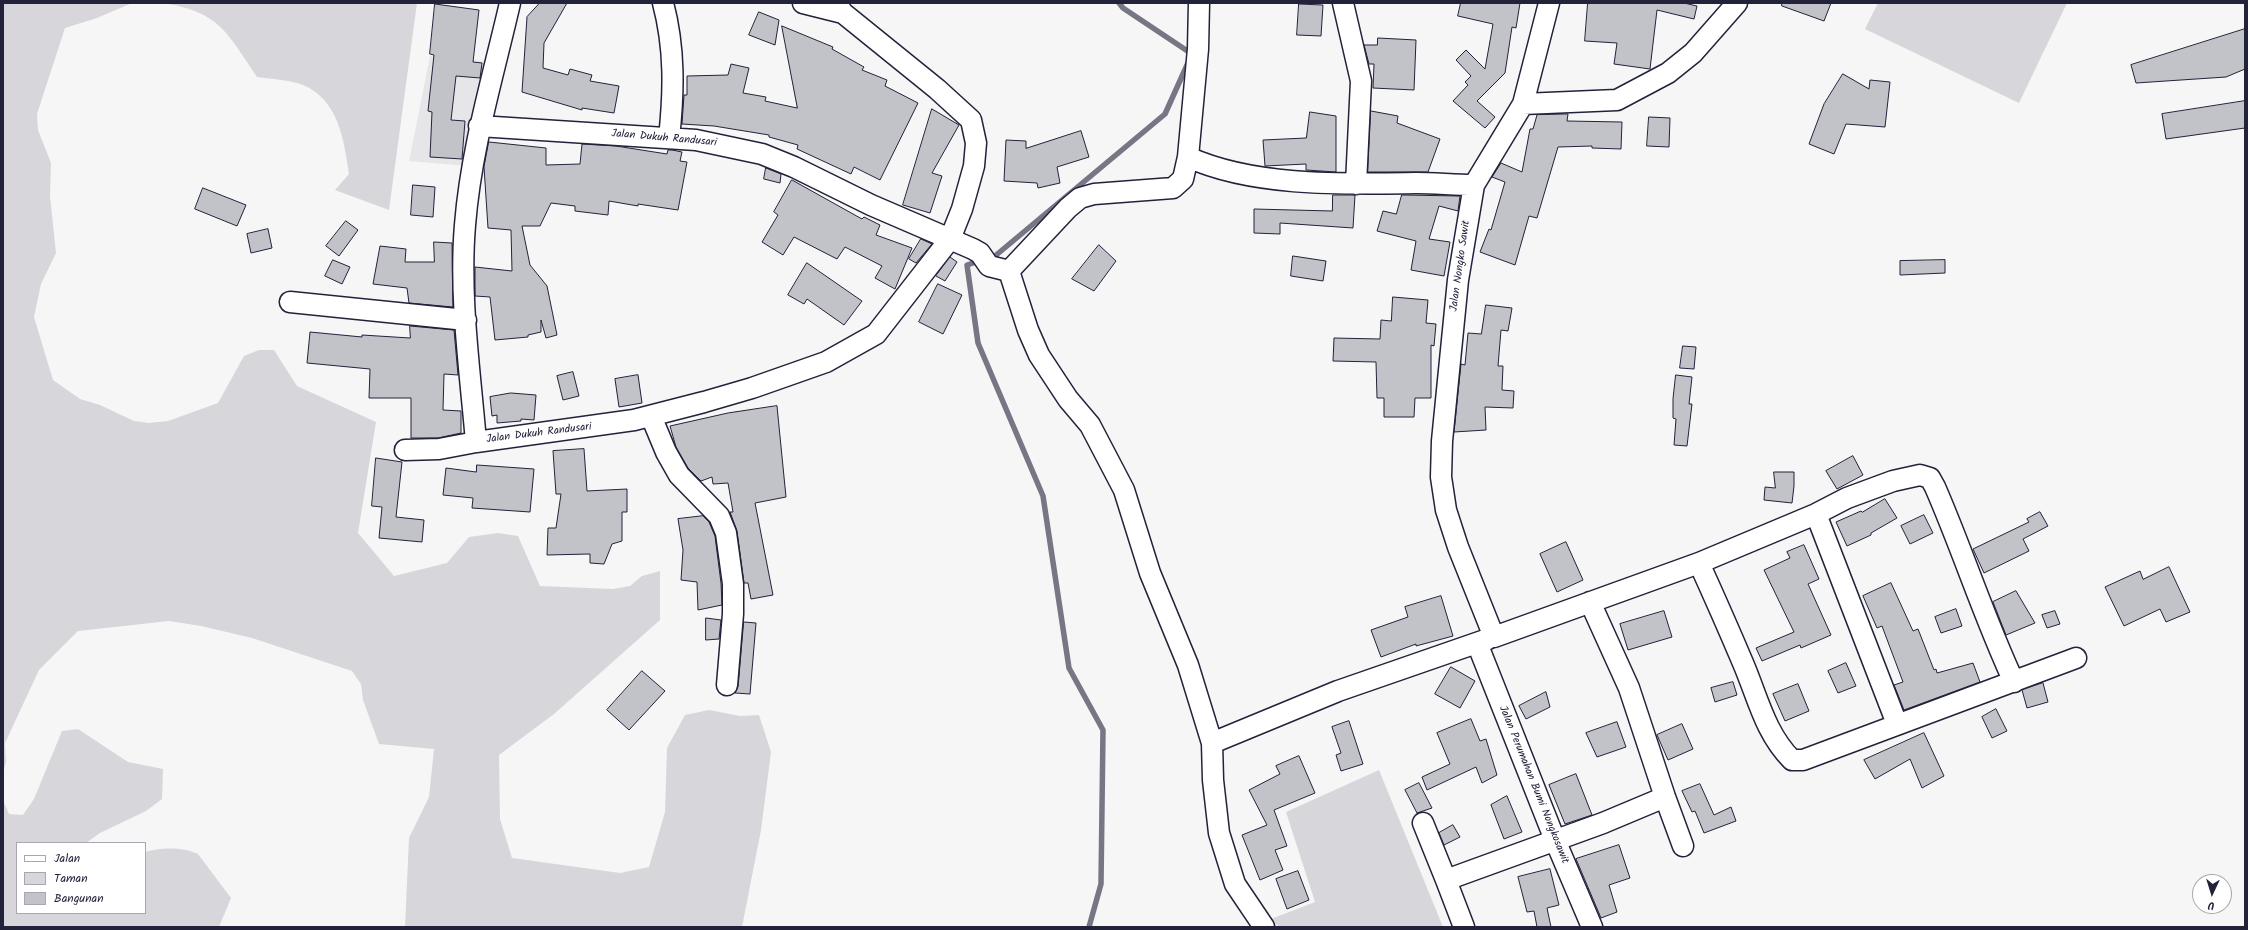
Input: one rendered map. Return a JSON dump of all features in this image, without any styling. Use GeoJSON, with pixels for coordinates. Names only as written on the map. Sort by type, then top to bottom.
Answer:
{"type":"FeatureCollection","features":[{"type":"Feature","properties":{"kind":"street","name":"Jalan Dukuh Randusari"},"geometry":{"type":"LineString","coordinates":[[510,3],[479,126],[465,224],[464,263],[466,320],[476,442],[583,428],[651,416],[752,388],[826,362],[876,334],[950,239]]}},
{"type":"Feature","properties":{"kind":"street"},"geometry":{"type":"LineString","coordinates":[[663,3],[673,60],[673,96],[669,138]]}},
{"type":"Feature","properties":{"kind":"street"},"geometry":{"type":"LineString","coordinates":[[803,3],[840,8],[937,89],[971,120],[976,143],[974,166],[962,209],[950,239]]}},
{"type":"Feature","properties":{"kind":"street"},"geometry":{"type":"LineString","coordinates":[[1199,3],[1198,49],[1188,157],[1183,179],[1173,188],[1094,194],[1080,198],[1068,208],[1009,271],[1028,330],[1039,355],[1068,399],[1090,425],[1124,490],[1150,574],[1188,665],[1212,743],[1213,780],[1219,833],[1235,884],[1264,927]]}},
{"type":"Feature","properties":{"kind":"street"},"geometry":{"type":"LineString","coordinates":[[1343,3],[1361,80],[1356,184]]}},
{"type":"Feature","properties":{"kind":"street","name":"Jalan Nongko Sawit"},"geometry":{"type":"LineString","coordinates":[[1485,640],[1446,510],[1441,477],[1442,441],[1458,288],[1474,185],[1523,104],[1549,3]]}},
{"type":"Feature","properties":{"kind":"street"},"geometry":{"type":"LineString","coordinates":[[1523,104],[1617,100],[1668,73],[1693,53],[1737,3]]}},
{"type":"Feature","properties":{"kind":"street","name":"Jalan Dukuh Randusari"},"geometry":{"type":"LineString","coordinates":[[479,126],[669,138],[727,145],[762,154],[794,167],[871,205],[950,239],[1009,271]]}},
{"type":"Feature","properties":{"kind":"street"},"geometry":{"type":"LineString","coordinates":[[1188,157],[1224,170],[1282,180],[1330,184],[1474,185]]}},
{"type":"Feature","properties":{"kind":"street"},"geometry":{"type":"LineString","coordinates":[[290,302],[466,320]]}},
{"type":"Feature","properties":{"kind":"street"},"geometry":{"type":"LineString","coordinates":[[651,416],[666,452],[679,475],[719,516],[726,533],[734,584],[734,614],[727,685]]}},
{"type":"Feature","properties":{"kind":"street"},"geometry":{"type":"LineString","coordinates":[[405,450],[439,448],[476,442]]}},
{"type":"Feature","properties":{"kind":"street"},"geometry":{"type":"LineString","coordinates":[[1212,743],[1338,691],[1699,563],[1816,514],[1847,498],[1905,477],[1920,475],[1930,478],[1943,506],[1994,640],[2014,682]]}},
{"type":"Feature","properties":{"kind":"street"},"geometry":{"type":"LineString","coordinates":[[1816,514],[1897,724]]}},
{"type":"Feature","properties":{"kind":"street"},"geometry":{"type":"LineString","coordinates":[[1699,563],[1744,664],[1762,713],[1778,746],[1792,760],[1802,760],[2076,658]]}},
{"type":"Feature","properties":{"kind":"street"},"geometry":{"type":"LineString","coordinates":[[1590,602],[1629,688],[1664,796],[1683,846]]}},
{"type":"Feature","properties":{"kind":"street","name":"Jalan Perumahan Bumi Nongkosawit"},"geometry":{"type":"LineString","coordinates":[[1485,640],[1555,840],[1592,927]]}},
{"type":"Feature","properties":{"kind":"street"},"geometry":{"type":"LineString","coordinates":[[1446,880],[1603,823],[1664,796]]}},
{"type":"Feature","properties":{"kind":"street"},"geometry":{"type":"LineString","coordinates":[[1423,823],[1464,927]]}},
{"type":"Feature","properties":{"kind":"shaded area"},"geometry":{"type":"Polygon","coordinates":[[[430,56],[493,62],[467,166],[409,161],[430,56]]]}},
{"type":"Feature","properties":{"kind":"green space"},"geometry":{"type":"Polygon","coordinates":[[[3,3],[132,3],[97,18],[65,28],[37,114],[38,130],[51,163],[50,196],[56,253],[41,284],[34,317],[53,380],[80,399],[100,405],[134,421],[149,423],[168,421],[218,403],[244,356],[259,350],[274,350],[297,386],[376,422],[358,533],[394,576],[447,563],[469,537],[498,533],[518,536],[540,586],[613,589],[630,586],[642,576],[660,571],[660,620],[554,714],[499,755],[500,819],[512,858],[620,873],[649,867],[665,812],[667,748],[685,715],[709,710],[740,716],[759,715],[771,752],[761,830],[742,927],[405,927],[409,838],[429,797],[434,749],[379,744],[363,700],[361,684],[352,671],[252,638],[201,626],[169,621],[78,631],[39,670],[5,743],[6,762],[3,772],[3,3]]]}},
{"type":"Feature","properties":{"kind":"green space"},"geometry":{"type":"Polygon","coordinates":[[[163,3],[417,3],[389,210],[335,190],[349,174],[342,135],[332,111],[325,101],[315,92],[298,83],[257,77],[238,48],[220,26],[197,12],[163,3]]]}},
{"type":"Feature","properties":{"kind":"green space"},"geometry":{"type":"Polygon","coordinates":[[[1878,3],[2067,3],[2019,103],[1865,29],[1878,3]]]}},
{"type":"Feature","properties":{"kind":"green space"},"geometry":{"type":"Polygon","coordinates":[[[78,729],[128,762],[163,769],[162,799],[146,811],[100,833],[87,842],[16,842],[16,914],[146,914],[146,852],[151,850],[179,849],[198,854],[231,898],[219,927],[3,927],[3,800],[9,814],[23,815],[34,799],[62,731],[78,729]]]}},
{"type":"Feature","properties":{"kind":"green space"},"geometry":{"type":"Polygon","coordinates":[[[1379,770],[1443,927],[1279,927],[1271,919],[1315,902],[1286,812],[1379,770]]]}},
{"type":"Feature","properties":{"kind":"building"},"geometry":{"type":"Polygon","coordinates":[[[540,3],[567,3],[544,43],[543,68],[568,75],[570,69],[592,75],[590,81],[619,86],[614,113],[582,108],[582,110],[522,92],[527,17],[540,3]]]}},
{"type":"Feature","properties":{"kind":"building"},"geometry":{"type":"Polygon","coordinates":[[[1461,3],[1520,3],[1516,28],[1512,27],[1505,73],[1477,101],[1495,117],[1485,128],[1453,101],[1468,85],[1465,82],[1471,76],[1456,60],[1466,50],[1485,69],[1493,24],[1458,16],[1461,3]]]}},
{"type":"Feature","properties":{"kind":"building"},"geometry":{"type":"Polygon","coordinates":[[[1588,3],[1684,3],[1697,6],[1694,19],[1657,10],[1650,69],[1614,64],[1617,43],[1585,41],[1588,3]]]}},
{"type":"Feature","properties":{"kind":"building"},"geometry":{"type":"Polygon","coordinates":[[[1782,3],[1831,3],[1824,21],[1782,6],[1782,3]]]}},
{"type":"Feature","properties":{"kind":"building"},"geometry":{"type":"Polygon","coordinates":[[[435,4],[479,10],[473,62],[482,63],[480,78],[456,76],[451,120],[465,121],[462,159],[430,157],[432,112],[428,111],[434,55],[430,54],[435,4]]]}},
{"type":"Feature","properties":{"kind":"building"},"geometry":{"type":"Polygon","coordinates":[[[1299,4],[1323,5],[1321,36],[1297,35],[1299,4]]]}},
{"type":"Feature","properties":{"kind":"building"},"geometry":{"type":"Polygon","coordinates":[[[759,12],[779,20],[775,45],[749,35],[759,12]]]}},
{"type":"Feature","properties":{"kind":"building"},"geometry":{"type":"Polygon","coordinates":[[[782,26],[833,47],[832,49],[864,67],[862,70],[887,80],[885,86],[918,103],[880,180],[854,167],[851,174],[797,149],[798,145],[769,137],[769,135],[714,126],[682,124],[684,95],[687,95],[687,76],[728,75],[731,64],[749,68],[743,93],[766,97],[765,101],[797,108],[782,26]]]}},
{"type":"Feature","properties":{"kind":"building"},"geometry":{"type":"Polygon","coordinates":[[[2245,29],[2245,69],[2226,77],[2136,83],[2131,65],[2245,29]]]}},
{"type":"Feature","properties":{"kind":"building"},"geometry":{"type":"Polygon","coordinates":[[[1378,38],[1416,40],[1414,90],[1373,88],[1374,64],[1369,64],[1364,45],[1377,45],[1378,38]]]}},
{"type":"Feature","properties":{"kind":"building"},"geometry":{"type":"Polygon","coordinates":[[[1843,74],[1869,89],[1870,80],[1890,82],[1885,127],[1846,124],[1834,154],[1809,144],[1824,104],[1843,74]]]}},
{"type":"Feature","properties":{"kind":"building"},"geometry":{"type":"Polygon","coordinates":[[[2245,101],[2245,128],[2166,139],[2162,114],[2245,101]]]}},
{"type":"Feature","properties":{"kind":"building"},"geometry":{"type":"Polygon","coordinates":[[[932,109],[959,125],[932,173],[942,176],[930,213],[903,205],[932,109]]]}},
{"type":"Feature","properties":{"kind":"building"},"geometry":{"type":"Polygon","coordinates":[[[1371,111],[1398,116],[1397,123],[1440,139],[1428,172],[1368,172],[1371,111]]]}},
{"type":"Feature","properties":{"kind":"building"},"geometry":{"type":"Polygon","coordinates":[[[1310,112],[1336,116],[1336,172],[1306,170],[1306,164],[1265,166],[1263,140],[1306,138],[1310,112]]]}},
{"type":"Feature","properties":{"kind":"building"},"geometry":{"type":"Polygon","coordinates":[[[1568,114],[1567,121],[1622,122],[1621,149],[1592,148],[1592,146],[1558,147],[1537,218],[1529,216],[1515,265],[1480,252],[1489,229],[1491,230],[1505,182],[1492,177],[1501,163],[1522,172],[1530,129],[1533,129],[1537,115],[1568,114]]]}},
{"type":"Feature","properties":{"kind":"building"},"geometry":{"type":"Polygon","coordinates":[[[1649,117],[1670,118],[1669,147],[1647,146],[1649,117]]]}},
{"type":"Feature","properties":{"kind":"building"},"geometry":{"type":"Polygon","coordinates":[[[1081,131],[1089,157],[1057,167],[1060,183],[1038,188],[1037,183],[1004,181],[1006,140],[1026,141],[1026,148],[1081,131]]]}},
{"type":"Feature","properties":{"kind":"building"},"geometry":{"type":"Polygon","coordinates":[[[489,142],[546,148],[546,165],[580,164],[582,144],[616,146],[667,154],[668,150],[672,150],[682,152],[680,161],[687,162],[678,210],[638,204],[638,206],[609,201],[608,215],[575,211],[575,206],[551,203],[540,226],[522,226],[530,265],[547,286],[557,335],[546,338],[541,320],[541,332],[528,335],[528,337],[495,340],[490,297],[475,296],[475,267],[512,271],[511,230],[488,228],[484,167],[489,142]]]}},
{"type":"Feature","properties":{"kind":"building"},"geometry":{"type":"Polygon","coordinates":[[[766,168],[781,174],[780,183],[764,179],[766,168]]]}},
{"type":"Feature","properties":{"kind":"building"},"geometry":{"type":"Polygon","coordinates":[[[792,180],[862,219],[864,217],[880,225],[876,235],[912,248],[895,289],[875,278],[882,266],[845,247],[837,259],[794,237],[783,255],[762,242],[778,215],[774,212],[792,180]]]}},
{"type":"Feature","properties":{"kind":"building"},"geometry":{"type":"Polygon","coordinates":[[[413,185],[435,187],[433,217],[411,215],[413,185]]]}},
{"type":"Feature","properties":{"kind":"building"},"geometry":{"type":"Polygon","coordinates":[[[203,188],[246,205],[237,226],[195,209],[203,188]]]}},
{"type":"Feature","properties":{"kind":"building"},"geometry":{"type":"Polygon","coordinates":[[[1333,195],[1355,195],[1353,228],[1280,223],[1280,234],[1254,233],[1254,209],[1332,211],[1333,195]]]}},
{"type":"Feature","properties":{"kind":"building"},"geometry":{"type":"Polygon","coordinates":[[[1402,195],[1460,196],[1458,211],[1439,206],[1429,239],[1450,242],[1444,276],[1411,270],[1416,241],[1377,231],[1383,211],[1396,214],[1402,195]]]}},
{"type":"Feature","properties":{"kind":"building"},"geometry":{"type":"Polygon","coordinates":[[[346,221],[358,230],[339,256],[326,246],[346,221]]]}},
{"type":"Feature","properties":{"kind":"building"},"geometry":{"type":"Polygon","coordinates":[[[268,229],[272,248],[251,253],[247,234],[268,229]]]}},
{"type":"Feature","properties":{"kind":"building"},"geometry":{"type":"Polygon","coordinates":[[[921,239],[932,244],[916,263],[909,259],[921,239]]]}},
{"type":"Feature","properties":{"kind":"building"},"geometry":{"type":"Polygon","coordinates":[[[434,242],[452,243],[453,307],[409,303],[407,288],[373,284],[380,246],[406,249],[405,262],[434,262],[434,242]]]}},
{"type":"Feature","properties":{"kind":"building"},"geometry":{"type":"Polygon","coordinates":[[[1099,245],[1116,261],[1094,291],[1072,279],[1099,245]]]}},
{"type":"Feature","properties":{"kind":"building"},"geometry":{"type":"Polygon","coordinates":[[[1293,256],[1326,261],[1323,281],[1291,276],[1293,256]]]}},
{"type":"Feature","properties":{"kind":"building"},"geometry":{"type":"Polygon","coordinates":[[[950,257],[957,262],[945,281],[936,276],[950,257]]]}},
{"type":"Feature","properties":{"kind":"building"},"geometry":{"type":"Polygon","coordinates":[[[333,260],[350,267],[342,284],[325,276],[333,260]]]}},
{"type":"Feature","properties":{"kind":"building"},"geometry":{"type":"Polygon","coordinates":[[[1945,260],[1945,273],[1900,275],[1900,261],[1945,260]]]}},
{"type":"Feature","properties":{"kind":"building"},"geometry":{"type":"Polygon","coordinates":[[[807,263],[862,301],[844,325],[807,299],[804,304],[788,295],[807,263]]]}},
{"type":"Feature","properties":{"kind":"building"},"geometry":{"type":"Polygon","coordinates":[[[938,284],[962,295],[943,334],[919,322],[938,284]]]}},
{"type":"Feature","properties":{"kind":"building"},"geometry":{"type":"Polygon","coordinates":[[[1393,297],[1428,300],[1426,323],[1436,324],[1434,346],[1431,345],[1431,398],[1415,398],[1414,417],[1384,417],[1384,398],[1377,398],[1376,362],[1333,361],[1334,338],[1380,339],[1381,320],[1391,321],[1393,297]]]}},
{"type":"Feature","properties":{"kind":"building"},"geometry":{"type":"Polygon","coordinates":[[[1486,305],[1512,308],[1508,331],[1501,330],[1498,366],[1503,366],[1502,390],[1514,391],[1513,408],[1485,407],[1486,430],[1454,432],[1461,364],[1465,365],[1468,333],[1481,334],[1486,305]]]}},
{"type":"Feature","properties":{"kind":"building"},"geometry":{"type":"Polygon","coordinates":[[[410,326],[454,330],[458,375],[444,374],[443,410],[461,411],[461,433],[438,438],[411,438],[411,398],[369,398],[370,369],[307,363],[310,332],[362,337],[362,335],[410,338],[410,326]]]}},
{"type":"Feature","properties":{"kind":"building"},"geometry":{"type":"Polygon","coordinates":[[[1683,346],[1696,347],[1694,369],[1680,368],[1683,346]]]}},
{"type":"Feature","properties":{"kind":"building"},"geometry":{"type":"Polygon","coordinates":[[[573,372],[579,396],[563,400],[557,376],[573,372]]]}},
{"type":"Feature","properties":{"kind":"building"},"geometry":{"type":"Polygon","coordinates":[[[638,375],[642,403],[619,407],[615,379],[638,375]]]}},
{"type":"Feature","properties":{"kind":"building"},"geometry":{"type":"Polygon","coordinates":[[[1676,375],[1692,377],[1689,404],[1692,404],[1687,446],[1674,445],[1676,419],[1673,418],[1673,399],[1676,375]]]}},
{"type":"Feature","properties":{"kind":"building"},"geometry":{"type":"Polygon","coordinates":[[[511,393],[536,395],[534,420],[521,419],[521,421],[497,423],[497,415],[492,416],[490,397],[511,393]]]}},
{"type":"Feature","properties":{"kind":"building"},"geometry":{"type":"Polygon","coordinates":[[[777,406],[786,497],[755,503],[773,595],[751,599],[748,583],[744,583],[737,531],[730,512],[733,512],[728,483],[713,484],[712,477],[701,481],[688,468],[676,447],[670,426],[728,413],[777,406]]]}},
{"type":"Feature","properties":{"kind":"building"},"geometry":{"type":"Polygon","coordinates":[[[584,449],[587,491],[627,489],[627,512],[622,512],[622,541],[612,544],[604,564],[590,563],[590,554],[547,555],[548,528],[556,528],[561,494],[556,494],[553,451],[584,449]]]}},
{"type":"Feature","properties":{"kind":"building"},"geometry":{"type":"Polygon","coordinates":[[[1853,456],[1863,475],[1837,489],[1826,471],[1853,456]]]}},
{"type":"Feature","properties":{"kind":"building"},"geometry":{"type":"Polygon","coordinates":[[[376,458],[402,462],[396,517],[424,520],[422,542],[379,538],[382,507],[372,506],[376,458]]]}},
{"type":"Feature","properties":{"kind":"building"},"geometry":{"type":"Polygon","coordinates":[[[477,465],[534,469],[530,512],[472,508],[473,498],[443,495],[446,468],[476,472],[477,465]]]}},
{"type":"Feature","properties":{"kind":"building"},"geometry":{"type":"Polygon","coordinates":[[[1774,472],[1794,472],[1792,503],[1764,500],[1765,487],[1775,488],[1774,472]]]}},
{"type":"Feature","properties":{"kind":"building"},"geometry":{"type":"Polygon","coordinates":[[[1885,499],[1897,518],[1871,533],[1871,535],[1847,546],[1836,522],[1861,511],[1862,512],[1885,499]]]}},
{"type":"Feature","properties":{"kind":"building"},"geometry":{"type":"Polygon","coordinates":[[[2040,512],[2048,526],[2023,539],[2029,551],[1984,573],[1973,549],[2029,522],[2027,519],[2040,512]]]}},
{"type":"Feature","properties":{"kind":"building"},"geometry":{"type":"Polygon","coordinates":[[[1924,515],[1933,533],[1910,544],[1901,526],[1924,515]]]}},
{"type":"Feature","properties":{"kind":"building"},"geometry":{"type":"Polygon","coordinates":[[[703,516],[709,522],[715,536],[721,583],[722,605],[698,610],[697,582],[681,580],[683,550],[678,519],[703,516]]]}},
{"type":"Feature","properties":{"kind":"building"},"geometry":{"type":"Polygon","coordinates":[[[1566,542],[1583,580],[1557,592],[1540,554],[1566,542]]]}},
{"type":"Feature","properties":{"kind":"building"},"geometry":{"type":"Polygon","coordinates":[[[1804,545],[1819,579],[1808,584],[1831,635],[1801,648],[1800,645],[1762,661],[1756,648],[1794,632],[1764,570],[1790,558],[1787,552],[1804,545]]]}},
{"type":"Feature","properties":{"kind":"building"},"geometry":{"type":"Polygon","coordinates":[[[2169,567],[2190,612],[2166,622],[2160,609],[2124,626],[2105,587],[2140,571],[2143,579],[2169,567]]]}},
{"type":"Feature","properties":{"kind":"building"},"geometry":{"type":"Polygon","coordinates":[[[1891,583],[1913,631],[1918,629],[1934,670],[1936,669],[1937,673],[1973,663],[1980,682],[1904,710],[1894,685],[1903,682],[1882,626],[1877,628],[1863,596],[1891,583]]]}},
{"type":"Feature","properties":{"kind":"building"},"geometry":{"type":"Polygon","coordinates":[[[2016,591],[2035,623],[2006,635],[1993,602],[2016,591]]]}},
{"type":"Feature","properties":{"kind":"building"},"geometry":{"type":"Polygon","coordinates":[[[1441,596],[1453,636],[1416,646],[1416,644],[1381,657],[1371,630],[1408,617],[1405,607],[1441,596]]]}},
{"type":"Feature","properties":{"kind":"building"},"geometry":{"type":"Polygon","coordinates":[[[1956,609],[1962,626],[1941,633],[1935,617],[1956,609]]]}},
{"type":"Feature","properties":{"kind":"building"},"geometry":{"type":"Polygon","coordinates":[[[1664,611],[1672,637],[1628,650],[1620,624],[1664,611]]]}},
{"type":"Feature","properties":{"kind":"building"},"geometry":{"type":"Polygon","coordinates":[[[2055,611],[2060,624],[2047,628],[2042,615],[2055,611]]]}},
{"type":"Feature","properties":{"kind":"building"},"geometry":{"type":"Polygon","coordinates":[[[706,618],[721,620],[719,639],[706,640],[706,618]]]}},
{"type":"Feature","properties":{"kind":"building"},"geometry":{"type":"Polygon","coordinates":[[[744,622],[756,623],[750,694],[735,693],[738,686],[744,622]]]}},
{"type":"Feature","properties":{"kind":"building"},"geometry":{"type":"Polygon","coordinates":[[[1846,663],[1856,686],[1838,693],[1828,671],[1846,663]]]}},
{"type":"Feature","properties":{"kind":"building"},"geometry":{"type":"Polygon","coordinates":[[[1451,667],[1475,681],[1460,708],[1435,694],[1451,667]]]}},
{"type":"Feature","properties":{"kind":"building"},"geometry":{"type":"Polygon","coordinates":[[[642,671],[665,691],[629,730],[607,710],[642,671]]]}},
{"type":"Feature","properties":{"kind":"building"},"geometry":{"type":"Polygon","coordinates":[[[1733,682],[1737,695],[1715,702],[1711,688],[1733,682]]]}},
{"type":"Feature","properties":{"kind":"building"},"geometry":{"type":"Polygon","coordinates":[[[2043,683],[2048,702],[2027,708],[2022,690],[2043,683]]]}},
{"type":"Feature","properties":{"kind":"building"},"geometry":{"type":"Polygon","coordinates":[[[1798,684],[1809,711],[1785,721],[1773,694],[1798,684]]]}},
{"type":"Feature","properties":{"kind":"building"},"geometry":{"type":"Polygon","coordinates":[[[1546,692],[1550,707],[1526,719],[1519,706],[1546,692]]]}},
{"type":"Feature","properties":{"kind":"building"},"geometry":{"type":"Polygon","coordinates":[[[1996,709],[2007,731],[1992,738],[1982,717],[1996,709]]]}},
{"type":"Feature","properties":{"kind":"building"},"geometry":{"type":"Polygon","coordinates":[[[1471,719],[1480,741],[1486,739],[1497,775],[1482,783],[1476,767],[1427,790],[1422,777],[1450,764],[1437,733],[1471,719]]]}},
{"type":"Feature","properties":{"kind":"building"},"geometry":{"type":"Polygon","coordinates":[[[1349,721],[1363,764],[1341,771],[1336,755],[1341,753],[1332,727],[1349,721]]]}},
{"type":"Feature","properties":{"kind":"building"},"geometry":{"type":"Polygon","coordinates":[[[1617,722],[1626,747],[1597,757],[1586,733],[1617,722]]]}},
{"type":"Feature","properties":{"kind":"building"},"geometry":{"type":"Polygon","coordinates":[[[1682,724],[1693,749],[1668,760],[1657,735],[1682,724]]]}},
{"type":"Feature","properties":{"kind":"building"},"geometry":{"type":"Polygon","coordinates":[[[1924,733],[1944,776],[1922,788],[1910,759],[1875,779],[1864,760],[1924,733]]]}},
{"type":"Feature","properties":{"kind":"building"},"geometry":{"type":"Polygon","coordinates":[[[1299,756],[1315,793],[1274,810],[1287,846],[1275,850],[1283,870],[1260,880],[1242,835],[1267,825],[1249,790],[1280,774],[1276,766],[1299,756]]]}},
{"type":"Feature","properties":{"kind":"building"},"geometry":{"type":"Polygon","coordinates":[[[1576,774],[1592,815],[1565,824],[1549,785],[1576,774]]]}},
{"type":"Feature","properties":{"kind":"building"},"geometry":{"type":"Polygon","coordinates":[[[1419,783],[1432,808],[1417,813],[1405,790],[1419,783]]]}},
{"type":"Feature","properties":{"kind":"building"},"geometry":{"type":"Polygon","coordinates":[[[1700,784],[1714,815],[1731,807],[1736,821],[1704,833],[1695,811],[1692,812],[1682,791],[1700,784]]]}},
{"type":"Feature","properties":{"kind":"building"},"geometry":{"type":"Polygon","coordinates":[[[1507,796],[1522,832],[1504,839],[1491,805],[1507,796]]]}},
{"type":"Feature","properties":{"kind":"building"},"geometry":{"type":"Polygon","coordinates":[[[1453,825],[1460,837],[1444,845],[1439,833],[1453,825]]]}},
{"type":"Feature","properties":{"kind":"building"},"geometry":{"type":"Polygon","coordinates":[[[1619,845],[1630,878],[1609,885],[1617,912],[1601,918],[1576,859],[1619,845]]]}},
{"type":"Feature","properties":{"kind":"building"},"geometry":{"type":"Polygon","coordinates":[[[1550,869],[1559,905],[1547,908],[1551,927],[1537,927],[1534,911],[1527,912],[1518,877],[1550,869]]]}},
{"type":"Feature","properties":{"kind":"building"},"geometry":{"type":"Polygon","coordinates":[[[1298,871],[1309,900],[1287,909],[1276,879],[1298,871]]]}},
{"type":"Feature","properties":{"kind":"waterway"},"geometry":{"type":"LineString","coordinates":[[1089,927],[1101,884],[1103,730],[1069,668],[1043,496],[978,343],[967,265],[995,256],[1165,114],[1192,54],[1123,8],[1119,3]]}}]}
